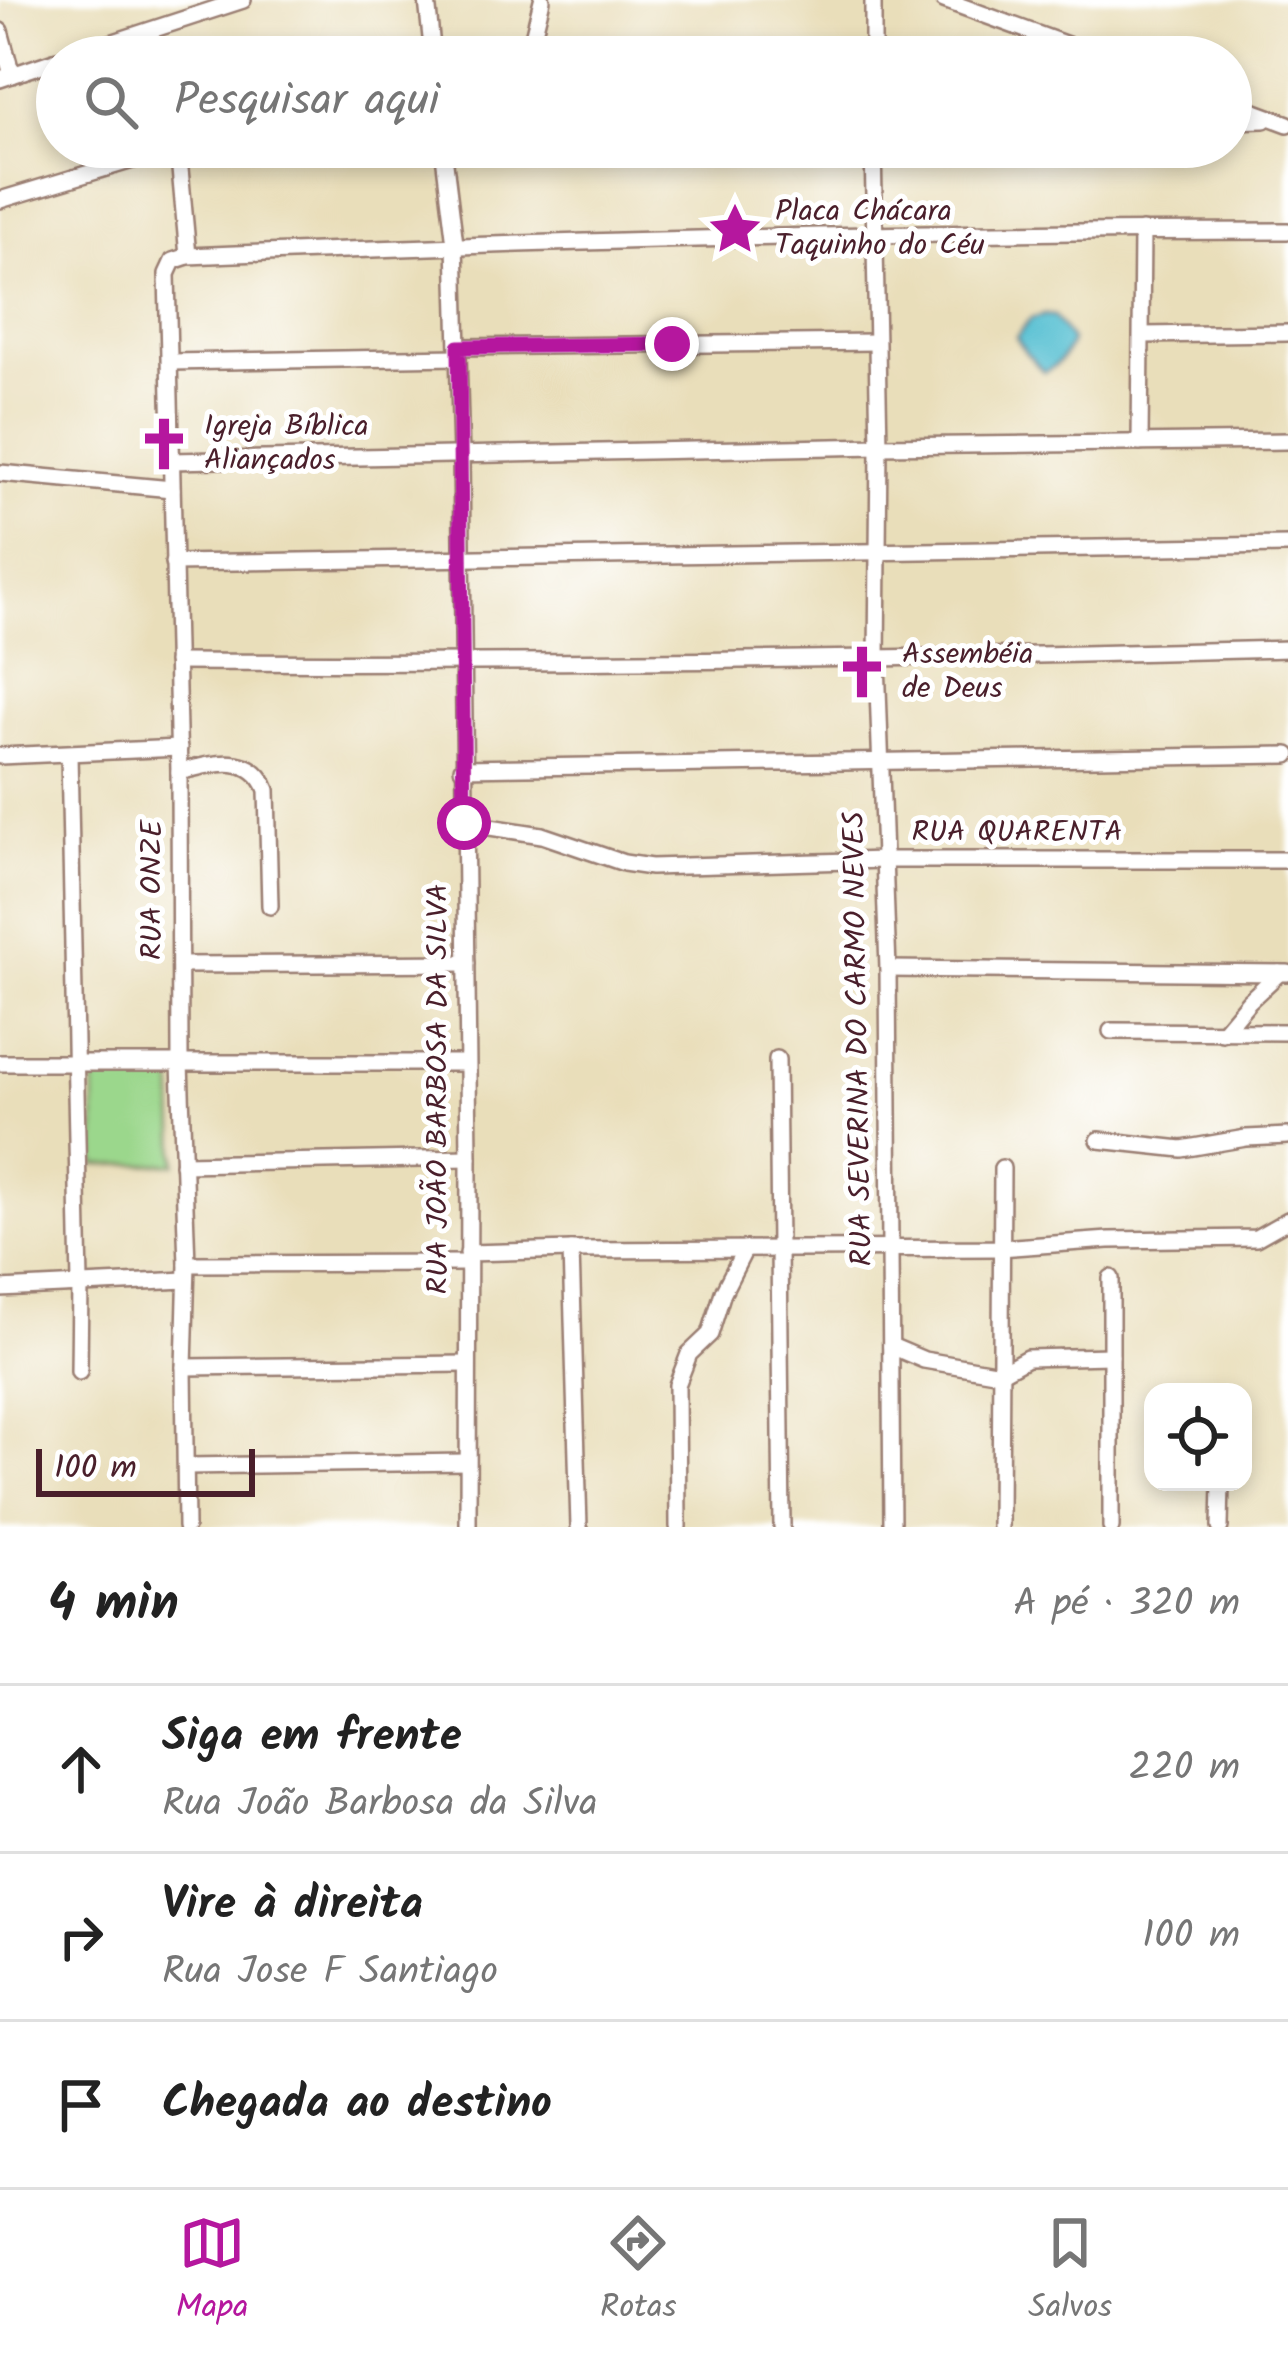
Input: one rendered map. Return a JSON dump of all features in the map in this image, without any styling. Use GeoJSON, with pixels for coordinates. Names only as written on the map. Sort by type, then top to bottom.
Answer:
{"type":"FeatureCollection","features":[{"type":"Feature","properties":{"kind":"street"},"geometry":{"type":"LineString","coordinates":[[145,36],[243,0]]}},
{"type":"Feature","properties":{"kind":"street"},"geometry":{"type":"LineString","coordinates":[[427,0],[431,36]]}},
{"type":"Feature","properties":{"kind":"street"},"geometry":{"type":"LineString","coordinates":[[533,36],[542,0]]}},
{"type":"Feature","properties":{"kind":"street"},"geometry":{"type":"LineString","coordinates":[[872,0],[873,36]]}},
{"type":"Feature","properties":{"kind":"street"},"geometry":{"type":"LineString","coordinates":[[944,0],[1043,36]]}},
{"type":"Feature","properties":{"kind":"street"},"geometry":{"type":"LineString","coordinates":[[0,31],[6,77],[36,67]]}},
{"type":"Feature","properties":{"kind":"street"},"geometry":{"type":"LineString","coordinates":[[1252,111],[1283,122]]}},
{"type":"Feature","properties":{"kind":"street"},"geometry":{"type":"LineString","coordinates":[[1252,121],[1283,122]]}},
{"type":"Feature","properties":{"kind":"street"},"geometry":{"type":"LineString","coordinates":[[0,200],[86,168]]}},
{"type":"Feature","properties":{"kind":"street","name":"RUA ONZE"},"geometry":{"type":"LineString","coordinates":[[178,168],[184,257],[172,261],[167,274],[187,1272],[186,1527]]}},
{"type":"Feature","properties":{"kind":"street","name":"RUA JOÃO BARBOSA DA SILVA"},"geometry":{"type":"LineString","coordinates":[[446,168],[455,244],[461,457],[468,1527]]}},
{"type":"Feature","properties":{"kind":"street"},"geometry":{"type":"LineString","coordinates":[[873,168],[875,237]]}},
{"type":"Feature","properties":{"kind":"street"},"geometry":{"type":"LineString","coordinates":[[1140,443],[1142,232]]}},
{"type":"Feature","properties":{"kind":"street"},"geometry":{"type":"LineString","coordinates":[[184,257],[455,244],[1288,232]]}},
{"type":"Feature","properties":{"kind":"street","name":"RUA SEVERINA DO CARMO NEVES"},"geometry":{"type":"LineString","coordinates":[[875,237],[892,1527]]}},
{"type":"Feature","properties":{"kind":"street"},"geometry":{"type":"LineString","coordinates":[[1142,335],[1288,333]]}},
{"type":"Feature","properties":{"kind":"street"},"geometry":{"type":"LineString","coordinates":[[170,362],[876,342]]}},
{"type":"Feature","properties":{"kind":"street"},"geometry":{"type":"LineString","coordinates":[[171,461],[1288,441]]}},
{"type":"Feature","properties":{"kind":"street"},"geometry":{"type":"LineString","coordinates":[[0,473],[172,489]]}},
{"type":"Feature","properties":{"kind":"street"},"geometry":{"type":"LineString","coordinates":[[173,563],[1288,544]]}},
{"type":"Feature","properties":{"kind":"street"},"geometry":{"type":"LineString","coordinates":[[176,662],[877,660],[1288,649]]}},
{"type":"Feature","properties":{"kind":"street"},"geometry":{"type":"LineString","coordinates":[[0,756],[178,748]]}},
{"type":"Feature","properties":{"kind":"street"},"geometry":{"type":"LineString","coordinates":[[69,754],[79,1372]]}},
{"type":"Feature","properties":{"kind":"street"},"geometry":{"type":"LineString","coordinates":[[462,768],[1288,755]]}},
{"type":"Feature","properties":{"kind":"street"},"geometry":{"type":"LineString","coordinates":[[179,772],[227,762],[254,770],[263,779],[270,906]]}},
{"type":"Feature","properties":{"kind":"street","name":"RUA QUARENTA"},"geometry":{"type":"LineString","coordinates":[[464,823],[542,836],[638,866],[884,860],[1288,860]]}},
{"type":"Feature","properties":{"kind":"street"},"geometry":{"type":"LineString","coordinates":[[180,965],[467,963]]}},
{"type":"Feature","properties":{"kind":"street"},"geometry":{"type":"LineString","coordinates":[[888,969],[1284,973]]}},
{"type":"Feature","properties":{"kind":"street"},"geometry":{"type":"LineString","coordinates":[[1222,1033],[1249,1001],[1284,973]]}},
{"type":"Feature","properties":{"kind":"street"},"geometry":{"type":"LineString","coordinates":[[1111,1031],[1288,1032]]}},
{"type":"Feature","properties":{"kind":"street"},"geometry":{"type":"LineString","coordinates":[[777,1059],[782,1527]]}},
{"type":"Feature","properties":{"kind":"street"},"geometry":{"type":"LineString","coordinates":[[0,1063],[466,1063]]}},
{"type":"Feature","properties":{"kind":"street"},"geometry":{"type":"LineString","coordinates":[[1099,1140],[1182,1149],[1288,1136]]}},
{"type":"Feature","properties":{"kind":"street"},"geometry":{"type":"LineString","coordinates":[[183,1164],[469,1158]]}},
{"type":"Feature","properties":{"kind":"street"},"geometry":{"type":"LineString","coordinates":[[1000,1527],[1002,1168]]}},
{"type":"Feature","properties":{"kind":"street"},"geometry":{"type":"LineString","coordinates":[[0,1288],[571,1250],[1000,1248],[1109,1240],[1256,1238],[1288,1220]]}},
{"type":"Feature","properties":{"kind":"street"},"geometry":{"type":"LineString","coordinates":[[678,1527],[677,1385],[689,1354],[710,1334],[723,1292],[745,1249]]}},
{"type":"Feature","properties":{"kind":"street"},"geometry":{"type":"LineString","coordinates":[[571,1250],[579,1527]]}},
{"type":"Feature","properties":{"kind":"street"},"geometry":{"type":"LineString","coordinates":[[1112,1279],[1112,1527]]}},
{"type":"Feature","properties":{"kind":"street"},"geometry":{"type":"LineString","coordinates":[[891,1346],[924,1360],[1000,1373],[1027,1358],[1112,1356]]}},
{"type":"Feature","properties":{"kind":"street"},"geometry":{"type":"LineString","coordinates":[[184,1367],[468,1364]]}},
{"type":"Feature","properties":{"kind":"street"},"geometry":{"type":"LineString","coordinates":[[186,1466],[467,1462]]}},
{"type":"Feature","properties":{"kind":"street"},"geometry":{"type":"LineString","coordinates":[[1220,1527],[1221,1491]]}},
{"type":"Feature","properties":{"kind":"green space"},"geometry":{"type":"Polygon","coordinates":[[[173,1069],[176,1164],[96,1165],[94,1073],[173,1069]]]}},
{"type":"Feature","properties":{"kind":"water"},"geometry":{"type":"Polygon","coordinates":[[[1054,316],[1071,341],[1060,360],[1044,372],[1016,337],[1030,319],[1054,316]]]}},
{"type":"Feature","properties":{"kind":"place","name":"Placa Chácara Taquinho do Céu"},"geometry":{"type":"Point","coordinates":[735,229]}},
{"type":"Feature","properties":{"kind":"place","name":"Igreja Bíblica Aliançados"},"geometry":{"type":"Point","coordinates":[164,444]}},
{"type":"Feature","properties":{"kind":"place","name":"Assembéia de Deus"},"geometry":{"type":"Point","coordinates":[862,672]}},
{"type":"Feature","properties":{"kind":"route"},"geometry":{"type":"LineString","coordinates":[[464,823],[459,347],[672,344]]}}]}
